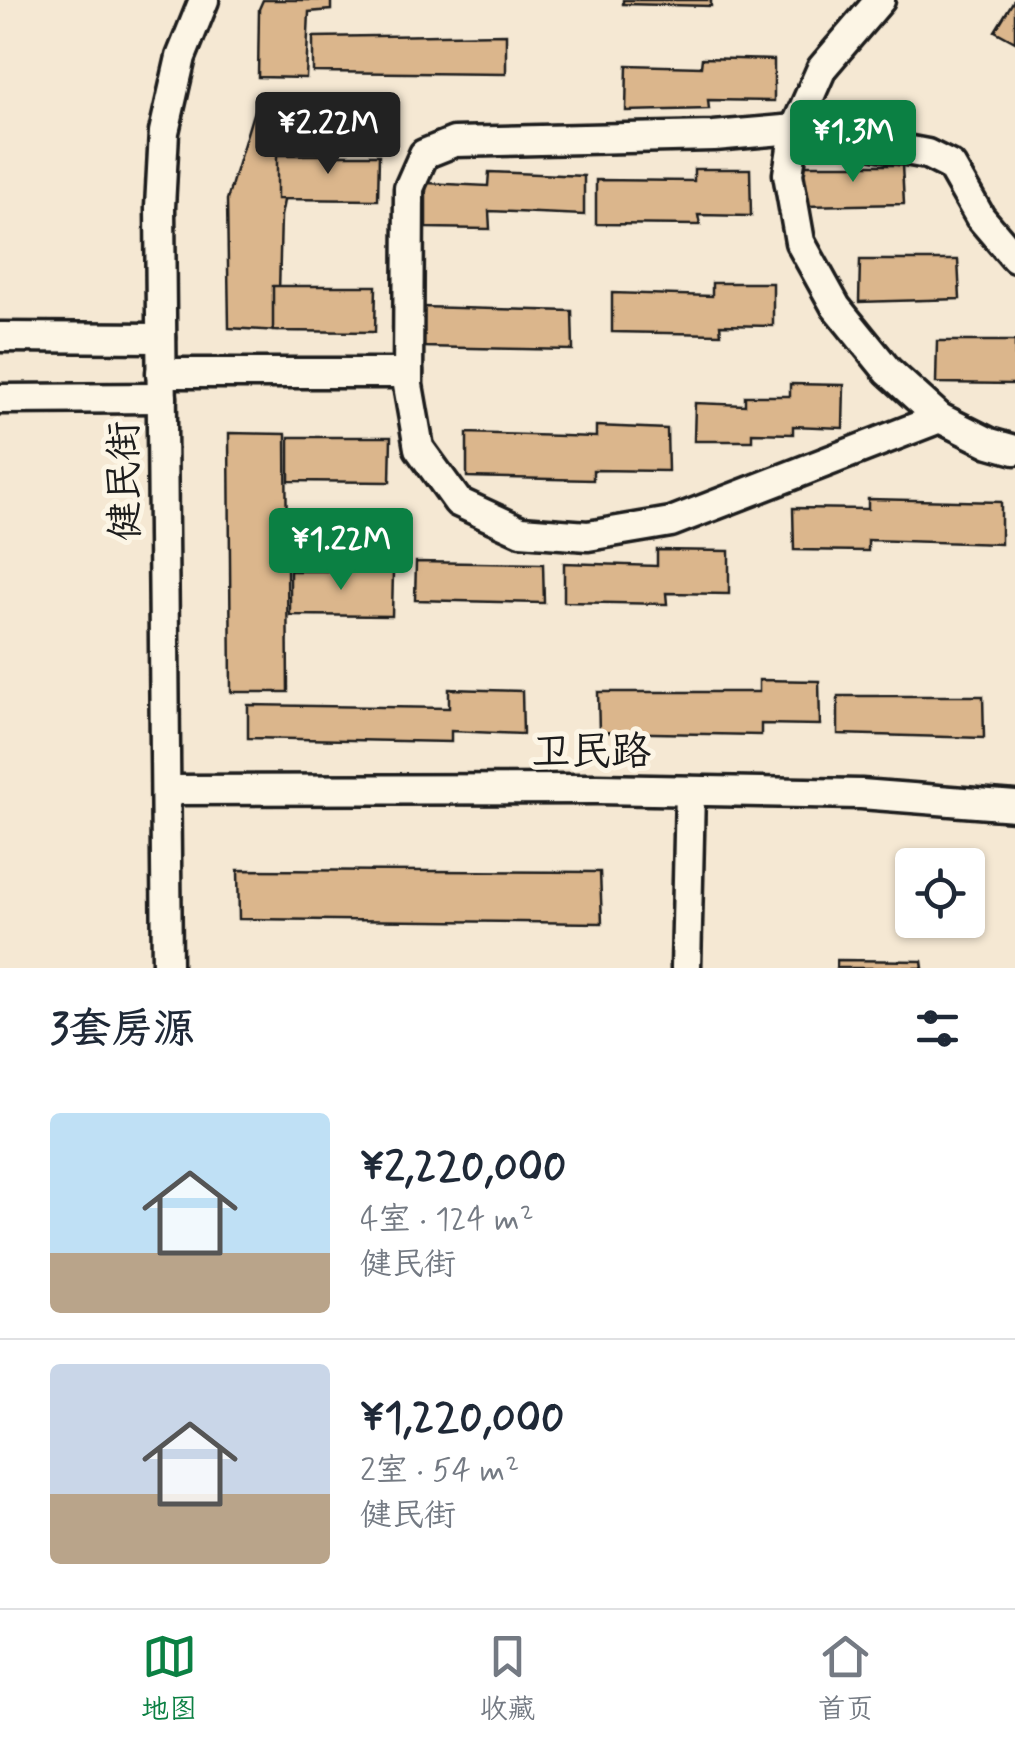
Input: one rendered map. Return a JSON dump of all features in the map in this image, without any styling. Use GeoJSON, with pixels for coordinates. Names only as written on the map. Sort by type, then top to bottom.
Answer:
{"type":"FeatureCollection","features":[{"type":"Feature","properties":{"kind":"street","name":"健民街"},"geometry":{"type":"LineString","coordinates":[[167,968],[160,207],[164,132],[182,57],[204,0]]}},
{"type":"Feature","properties":{"kind":"street"},"geometry":{"type":"LineString","coordinates":[[880,0],[822,68],[795,129],[788,174],[800,242],[836,307],[888,371],[940,418],[990,443],[1015,450]]}},
{"type":"Feature","properties":{"kind":"street"},"geometry":{"type":"LineString","coordinates":[[940,418],[671,522],[588,536],[521,531],[458,502],[418,448],[408,373],[409,188],[424,154],[454,142],[714,136],[795,129],[927,154],[952,166],[980,217],[1015,258]]}},
{"type":"Feature","properties":{"kind":"street"},"geometry":{"type":"LineString","coordinates":[[0,337],[161,338]]}},
{"type":"Feature","properties":{"kind":"street"},"geometry":{"type":"LineString","coordinates":[[0,399],[408,373]]}},
{"type":"Feature","properties":{"kind":"street","name":"卫民路"},"geometry":{"type":"LineString","coordinates":[[166,790],[861,794],[1015,806]]}},
{"type":"Feature","properties":{"kind":"street"},"geometry":{"type":"LineString","coordinates":[[686,968],[690,791]]}},
{"type":"Feature","properties":{"kind":"building"},"geometry":{"type":"Polygon","coordinates":[[[263,0],[331,0],[331,10],[309,12],[306,78],[258,77],[259,9],[263,0]]]}},
{"type":"Feature","properties":{"kind":"building"},"geometry":{"type":"Polygon","coordinates":[[[623,0],[711,0],[711,6],[623,4],[623,0]]]}},
{"type":"Feature","properties":{"kind":"building"},"geometry":{"type":"Polygon","coordinates":[[[1015,0],[1015,42],[995,31],[1015,0]]]}},
{"type":"Feature","properties":{"kind":"building"},"geometry":{"type":"Polygon","coordinates":[[[506,34],[506,74],[313,72],[313,37],[506,34]]]}},
{"type":"Feature","properties":{"kind":"building"},"geometry":{"type":"Polygon","coordinates":[[[702,58],[774,60],[774,101],[708,100],[709,109],[626,111],[627,65],[701,67],[702,58]]]}},
{"type":"Feature","properties":{"kind":"building"},"geometry":{"type":"Polygon","coordinates":[[[255,107],[302,108],[281,216],[278,331],[229,328],[227,200],[255,107]]]}},
{"type":"Feature","properties":{"kind":"building"},"geometry":{"type":"Polygon","coordinates":[[[277,155],[379,155],[378,200],[277,199],[277,155]]]}},
{"type":"Feature","properties":{"kind":"building"},"geometry":{"type":"Polygon","coordinates":[[[804,165],[902,165],[904,204],[803,206],[804,165]]]}},
{"type":"Feature","properties":{"kind":"building"},"geometry":{"type":"Polygon","coordinates":[[[694,169],[750,169],[751,216],[698,215],[700,225],[596,224],[596,180],[694,181],[694,169]]]}},
{"type":"Feature","properties":{"kind":"building"},"geometry":{"type":"Polygon","coordinates":[[[489,172],[584,176],[584,215],[489,211],[490,229],[426,228],[426,183],[488,186],[489,172]]]}},
{"type":"Feature","properties":{"kind":"building"},"geometry":{"type":"Polygon","coordinates":[[[860,260],[958,260],[960,299],[859,302],[860,260]]]}},
{"type":"Feature","properties":{"kind":"building"},"geometry":{"type":"Polygon","coordinates":[[[712,283],[773,283],[773,326],[720,325],[721,334],[612,332],[612,293],[712,296],[712,283]]]}},
{"type":"Feature","properties":{"kind":"building"},"geometry":{"type":"Polygon","coordinates":[[[273,286],[376,286],[375,332],[273,331],[273,286]]]}},
{"type":"Feature","properties":{"kind":"building"},"geometry":{"type":"Polygon","coordinates":[[[422,307],[572,311],[573,350],[422,347],[422,307]]]}},
{"type":"Feature","properties":{"kind":"building"},"geometry":{"type":"Polygon","coordinates":[[[937,341],[1015,341],[1015,384],[936,383],[937,341]]]}},
{"type":"Feature","properties":{"kind":"building"},"geometry":{"type":"Polygon","coordinates":[[[790,384],[844,385],[843,428],[793,426],[793,434],[752,433],[752,441],[694,441],[695,403],[745,405],[745,396],[790,396],[790,384]]]}},
{"type":"Feature","properties":{"kind":"building"},"geometry":{"type":"Polygon","coordinates":[[[596,426],[667,429],[668,471],[593,470],[593,480],[467,477],[467,433],[596,437],[596,426]]]}},
{"type":"Feature","properties":{"kind":"building"},"geometry":{"type":"Polygon","coordinates":[[[229,433],[286,434],[288,692],[231,692],[229,433]]]}},
{"type":"Feature","properties":{"kind":"building"},"geometry":{"type":"Polygon","coordinates":[[[289,437],[391,437],[390,482],[289,481],[289,437]]]}},
{"type":"Feature","properties":{"kind":"building"},"geometry":{"type":"Polygon","coordinates":[[[868,499],[1001,502],[1001,544],[868,540],[868,551],[794,550],[793,508],[868,509],[868,499]]]}},
{"type":"Feature","properties":{"kind":"building"},"geometry":{"type":"Polygon","coordinates":[[[657,550],[729,551],[729,594],[666,593],[667,604],[564,602],[564,563],[657,566],[657,550]]]}},
{"type":"Feature","properties":{"kind":"building"},"geometry":{"type":"Polygon","coordinates":[[[416,562],[543,564],[544,603],[415,600],[416,562]]]}},
{"type":"Feature","properties":{"kind":"building"},"geometry":{"type":"Polygon","coordinates":[[[290,571],[393,571],[392,616],[290,615],[290,571]]]}},
{"type":"Feature","properties":{"kind":"building"},"geometry":{"type":"Polygon","coordinates":[[[759,680],[819,681],[820,725],[761,724],[761,735],[599,732],[598,692],[759,692],[759,680]]]}},
{"type":"Feature","properties":{"kind":"building"},"geometry":{"type":"Polygon","coordinates":[[[449,689],[522,691],[523,734],[451,731],[451,742],[248,738],[248,705],[449,708],[449,689]]]}},
{"type":"Feature","properties":{"kind":"building"},"geometry":{"type":"Polygon","coordinates":[[[838,696],[983,696],[984,738],[838,734],[838,696]]]}},
{"type":"Feature","properties":{"kind":"building"},"geometry":{"type":"Polygon","coordinates":[[[238,870],[600,872],[602,923],[239,919],[238,870]]]}},
{"type":"Feature","properties":{"kind":"building"},"geometry":{"type":"Polygon","coordinates":[[[837,960],[922,961],[923,968],[837,968],[837,960]]]}}]}
